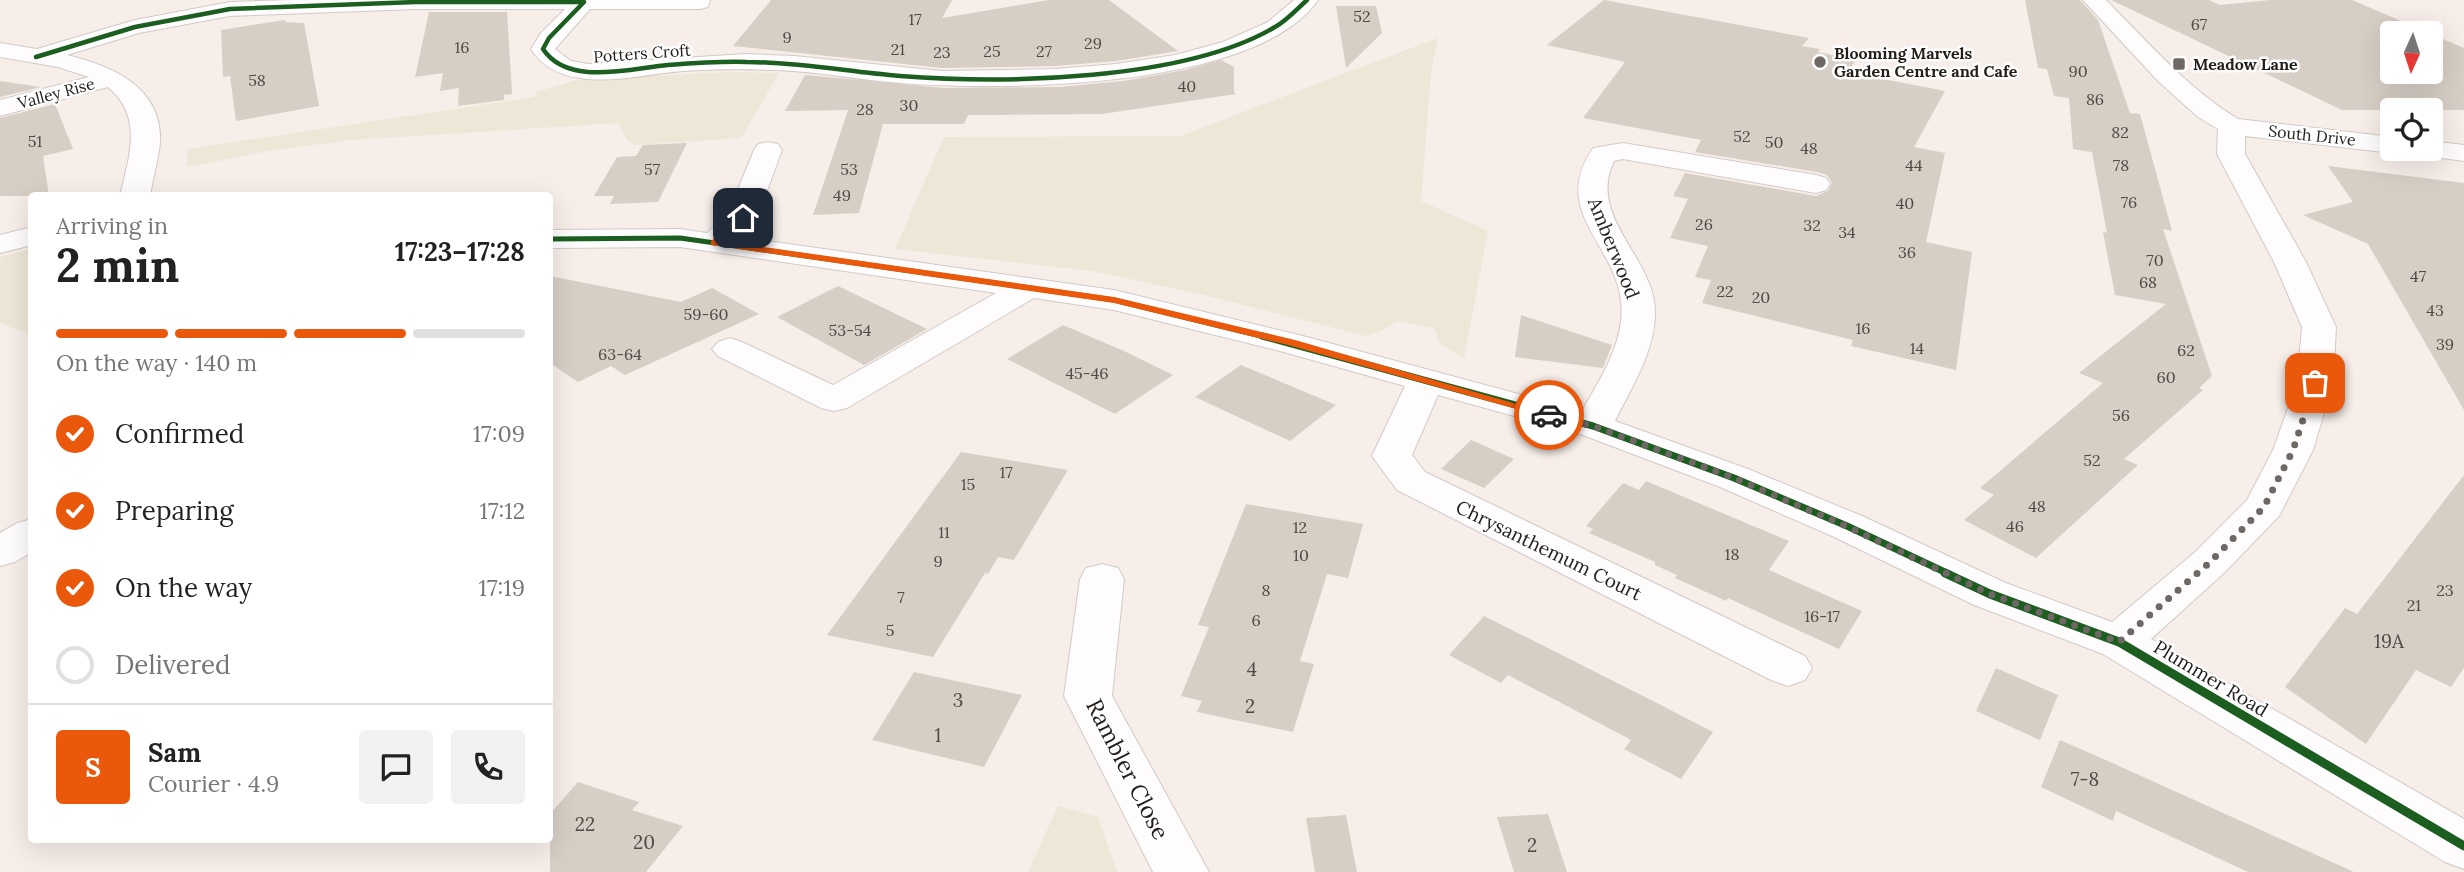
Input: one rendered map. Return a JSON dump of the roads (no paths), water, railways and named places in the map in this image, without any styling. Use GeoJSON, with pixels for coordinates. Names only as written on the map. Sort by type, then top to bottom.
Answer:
{"type":"FeatureCollection","features":[{"type":"Feature","properties":{"kind":"street","name":"Potters Croft"},"geometry":{"type":"LineString","coordinates":[[584,2],[549,38],[543,49],[548,58],[578,70],[608,71],[718,61],[762,62],[959,79],[1090,74],[1180,60],[1236,45],[1294,14],[1307,0]]}},
{"type":"Feature","properties":{"kind":"street"},"geometry":{"type":"LineString","coordinates":[[2094,0],[2167,76],[2207,111],[2231,126],[2231,154],[2290,262],[2319,327],[2315,383],[2293,450],[2264,507],[2209,563],[2119,642]]}},
{"type":"Feature","properties":{"kind":"street"},"geometry":{"type":"LineString","coordinates":[[36,57],[115,33],[230,9],[294,5],[700,2]]}},
{"type":"Feature","properties":{"kind":"street"},"geometry":{"type":"LineString","coordinates":[[81,18],[115,33]]}},
{"type":"Feature","properties":{"kind":"street"},"geometry":{"type":"LineString","coordinates":[[0,50],[112,78],[133,98],[142,116],[146,140],[136,192]]}},
{"type":"Feature","properties":{"kind":"street","name":"Valley Rise"},"geometry":{"type":"LineString","coordinates":[[0,108],[112,78]]}},
{"type":"Feature","properties":{"kind":"street","name":"South Drive"},"geometry":{"type":"LineString","coordinates":[[2231,126],[2380,144]]}},
{"type":"Feature","properties":{"kind":"street"},"geometry":{"type":"LineString","coordinates":[[715,243],[743,218],[768,150]]}},
{"type":"Feature","properties":{"kind":"street","name":"Amberwood"},"geometry":{"type":"LineString","coordinates":[[1593,426],[1625,361],[1638,322],[1638,302],[1630,277],[1597,216],[1591,199],[1590,182],[1595,165],[1603,154],[1623,151],[1816,184]]}},
{"type":"Feature","properties":{"kind":"street"},"geometry":{"type":"LineString","coordinates":[[2443,151],[2464,153]]}},
{"type":"Feature","properties":{"kind":"street"},"geometry":{"type":"LineString","coordinates":[[0,244],[28,237]]}},
{"type":"Feature","properties":{"kind":"street","name":"Plummer Road"},"geometry":{"type":"LineString","coordinates":[[553,239],[680,238],[1114,300],[1180,314],[1593,426],[1734,478],[1846,526],[1990,594],[2119,642],[2464,846]]}},
{"type":"Feature","properties":{"kind":"street"},"geometry":{"type":"LineString","coordinates":[[730,349],[834,400],[1027,289]]}},
{"type":"Feature","properties":{"kind":"street","name":"Chrysanthemum Court"},"geometry":{"type":"LineString","coordinates":[[1425,382],[1392,456],[1411,481],[1788,668]]}},
{"type":"Feature","properties":{"kind":"street"},"geometry":{"type":"LineString","coordinates":[[0,552],[28,535]]}},
{"type":"Feature","properties":{"kind":"street","name":"Rambler Close"},"geometry":{"type":"LineString","coordinates":[[1102,579],[1088,696],[1181,872]]}},
{"type":"Feature","properties":{"kind":"place","name":"Blooming Marvels Garden Centre and Cafe"},"geometry":{"type":"Point","coordinates":[1820,62]}},
{"type":"Feature","properties":{"kind":"place","name":"Meadow Lane"},"geometry":{"type":"Point","coordinates":[2179,64]}}]}
